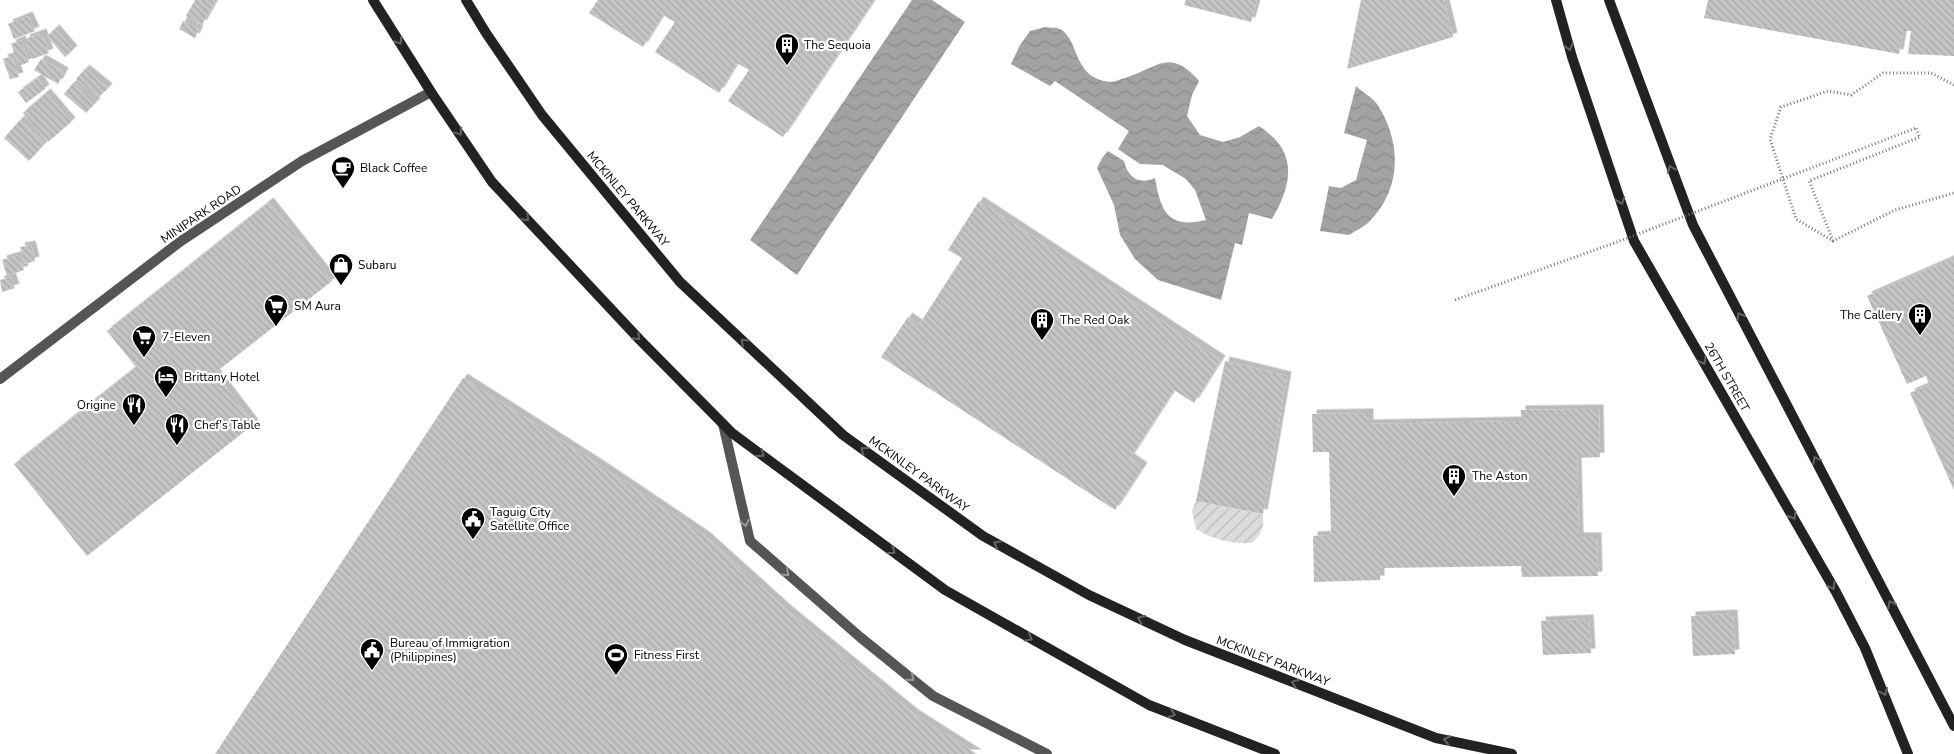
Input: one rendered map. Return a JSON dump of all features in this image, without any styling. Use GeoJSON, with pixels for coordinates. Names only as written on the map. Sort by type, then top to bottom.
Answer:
{"type":"FeatureCollection","features":[{"type":"Feature","properties":{"kind":"main road"},"geometry":{"type":"LineString","coordinates":[[373,0],[431,92],[492,182],[640,340],[723,424],[945,590],[1149,705],[1275,754]]}},
{"type":"Feature","properties":{"kind":"main road","name":"MCKINLEY PARKWAY"},"geometry":{"type":"LineString","coordinates":[[466,0],[486,34],[542,115],[680,282],[851,441],[983,536],[1089,594],[1185,640],[1436,738],[1512,754]]}},
{"type":"Feature","properties":{"kind":"main road","name":"26TH STREET"},"geometry":{"type":"LineString","coordinates":[[1556,0],[1572,56],[1634,241],[1840,600],[1865,648],[1908,754]]}},
{"type":"Feature","properties":{"kind":"main road"},"geometry":{"type":"LineString","coordinates":[[1609,0],[1692,225],[1954,726]]}},
{"type":"Feature","properties":{"kind":"street","name":"MINIPARK ROAD"},"geometry":{"type":"LineString","coordinates":[[0,380],[181,241],[302,161],[431,92]]}},
{"type":"Feature","properties":{"kind":"street"},"geometry":{"type":"LineString","coordinates":[[723,424],[750,541],[860,637],[934,696],[1047,754]]}},
{"type":"Feature","properties":{"kind":"path"},"geometry":{"type":"LineString","coordinates":[[1833,241],[1796,218],[1770,139],[1781,107],[1828,91],[1850,95],[1883,73],[1931,73],[1954,85]]}},
{"type":"Feature","properties":{"kind":"path"},"geometry":{"type":"LineString","coordinates":[[1455,300],[1617,242],[1916,128],[1920,137],[1809,181],[1833,241]]}},
{"type":"Feature","properties":{"kind":"path"},"geometry":{"type":"LineString","coordinates":[[1833,241],[1895,210],[1954,193]]}},
{"type":"Feature","properties":{"kind":"shaded area"},"geometry":{"type":"Polygon","coordinates":[[[1196,501],[1263,514],[1262,530],[1252,543],[1230,542],[1209,536],[1196,529],[1192,511],[1196,501]]]}},
{"type":"Feature","properties":{"kind":"water"},"geometry":{"type":"Polygon","coordinates":[[[912,0],[932,0],[965,22],[797,275],[750,240],[912,0]]]}},
{"type":"Feature","properties":{"kind":"water"},"geometry":{"type":"Polygon","coordinates":[[[1045,27],[1058,28],[1066,34],[1083,66],[1089,74],[1098,79],[1114,82],[1163,63],[1171,62],[1189,71],[1199,81],[1192,95],[1187,116],[1200,135],[1223,142],[1240,137],[1259,126],[1279,144],[1287,163],[1288,172],[1285,192],[1272,219],[1249,213],[1242,245],[1235,243],[1221,300],[1158,280],[1135,259],[1120,235],[1114,205],[1097,168],[1108,151],[1124,161],[1131,176],[1144,181],[1155,178],[1164,209],[1175,220],[1193,222],[1206,220],[1195,190],[1186,179],[1163,165],[1140,164],[1118,149],[1129,131],[1055,81],[1050,86],[1011,64],[1020,45],[1030,31],[1045,27]]]}},
{"type":"Feature","properties":{"kind":"water"},"geometry":{"type":"Polygon","coordinates":[[[1356,86],[1375,101],[1391,134],[1395,165],[1393,180],[1388,195],[1380,209],[1365,226],[1349,235],[1320,231],[1329,186],[1341,188],[1356,180],[1367,140],[1344,133],[1356,86]]]}},
{"type":"Feature","properties":{"kind":"building"},"geometry":{"type":"Polygon","coordinates":[[[195,0],[212,0],[215,2],[202,25],[186,16],[195,0]]]}},
{"type":"Feature","properties":{"kind":"building","name":"The Sequoia"},"geometry":{"type":"Polygon","coordinates":[[[598,0],[874,0],[783,137],[728,101],[749,70],[737,63],[719,93],[655,52],[675,22],[663,15],[643,47],[589,13],[598,0]]]}},
{"type":"Feature","properties":{"kind":"building"},"geometry":{"type":"Polygon","coordinates":[[[1186,0],[1257,0],[1251,22],[1184,5],[1186,0]]]}},
{"type":"Feature","properties":{"kind":"building"},"geometry":{"type":"Polygon","coordinates":[[[1361,0],[1444,0],[1453,37],[1347,69],[1361,0]]]}},
{"type":"Feature","properties":{"kind":"building"},"geometry":{"type":"Polygon","coordinates":[[[1708,0],[1954,0],[1954,56],[1908,54],[1911,31],[1903,31],[1899,54],[1704,18],[1708,0]]]}},
{"type":"Feature","properties":{"kind":"building"},"geometry":{"type":"Polygon","coordinates":[[[28,16],[35,31],[14,39],[8,24],[28,16]]]}},
{"type":"Feature","properties":{"kind":"building"},"geometry":{"type":"Polygon","coordinates":[[[183,21],[199,29],[195,38],[179,29],[183,21]]]}},
{"type":"Feature","properties":{"kind":"building"},"geometry":{"type":"Polygon","coordinates":[[[55,29],[73,50],[65,57],[47,36],[55,29]]]}},
{"type":"Feature","properties":{"kind":"building"},"geometry":{"type":"Polygon","coordinates":[[[42,33],[49,53],[32,59],[25,39],[42,33]]]}},
{"type":"Feature","properties":{"kind":"building"},"geometry":{"type":"Polygon","coordinates":[[[21,40],[29,62],[19,66],[11,44],[21,40]]]}},
{"type":"Feature","properties":{"kind":"building"},"geometry":{"type":"Polygon","coordinates":[[[12,56],[19,77],[10,79],[3,59],[12,56]]]}},
{"type":"Feature","properties":{"kind":"building"},"geometry":{"type":"Polygon","coordinates":[[[41,59],[64,72],[58,84],[34,70],[41,59]]]}},
{"type":"Feature","properties":{"kind":"building"},"geometry":{"type":"Polygon","coordinates":[[[85,69],[108,88],[99,97],[76,79],[85,69]]]}},
{"type":"Feature","properties":{"kind":"building"},"geometry":{"type":"Polygon","coordinates":[[[38,78],[45,89],[26,103],[18,92],[38,78]]]}},
{"type":"Feature","properties":{"kind":"building"},"geometry":{"type":"Polygon","coordinates":[[[74,82],[96,102],[86,113],[64,94],[74,82]]]}},
{"type":"Feature","properties":{"kind":"building"},"geometry":{"type":"Polygon","coordinates":[[[46,93],[71,122],[48,142],[23,113],[46,93]]]}},
{"type":"Feature","properties":{"kind":"building"},"geometry":{"type":"Polygon","coordinates":[[[20,120],[45,143],[29,161],[4,138],[20,120]]]}},
{"type":"Feature","properties":{"kind":"building","name":"The Red Oak"},"geometry":{"type":"Polygon","coordinates":[[[979,201],[1221,360],[1194,403],[1174,390],[1130,458],[1143,467],[1115,510],[881,357],[908,317],[919,325],[962,258],[948,250],[979,201]]]}},
{"type":"Feature","properties":{"kind":"building","name":"Brittany Hotel"},"geometry":{"type":"Polygon","coordinates":[[[269,202],[332,281],[215,373],[254,424],[87,556],[14,464],[136,367],[107,331],[269,202]]]}},
{"type":"Feature","properties":{"kind":"building"},"geometry":{"type":"Polygon","coordinates":[[[31,245],[35,261],[25,264],[20,247],[31,245]]]}},
{"type":"Feature","properties":{"kind":"building"},"geometry":{"type":"Polygon","coordinates":[[[19,255],[24,270],[7,276],[2,260],[19,255]]]}},
{"type":"Feature","properties":{"kind":"building","name":"The Callery"},"geometry":{"type":"Polygon","coordinates":[[[1954,258],[1954,490],[1910,393],[1929,385],[1926,376],[1907,384],[1867,296],[1954,258]]]}},
{"type":"Feature","properties":{"kind":"building"},"geometry":{"type":"Polygon","coordinates":[[[11,277],[15,288],[2,292],[0,280],[11,277]]]}},
{"type":"Feature","properties":{"kind":"building"},"geometry":{"type":"Polygon","coordinates":[[[1225,361],[1287,376],[1263,514],[1196,501],[1225,361]]]}},
{"type":"Feature","properties":{"kind":"building"},"geometry":{"type":"Polygon","coordinates":[[[463,378],[601,466],[705,536],[787,610],[914,714],[977,754],[215,754],[463,378]]]}},
{"type":"Feature","properties":{"kind":"building","name":"The Aston"},"geometry":{"type":"Polygon","coordinates":[[[1599,409],[1600,457],[1577,458],[1579,537],[1597,537],[1598,576],[1522,577],[1521,566],[1380,568],[1380,580],[1314,582],[1313,536],[1331,535],[1329,452],[1313,452],[1312,414],[1369,413],[1369,424],[1521,421],[1521,410],[1599,409]]]}},
{"type":"Feature","properties":{"kind":"building"},"geometry":{"type":"Polygon","coordinates":[[[1733,614],[1735,654],[1693,656],[1691,616],[1733,614]]]}},
{"type":"Feature","properties":{"kind":"building"},"geometry":{"type":"Polygon","coordinates":[[[1589,619],[1591,653],[1543,655],[1541,621],[1589,619]]]}},
{"type":"Feature","properties":{"kind":"place","name":"The Sequoia"},"geometry":{"type":"Point","coordinates":[787,66]}},
{"type":"Feature","properties":{"kind":"place","name":"Black Coffee"},"geometry":{"type":"Point","coordinates":[343,189]}},
{"type":"Feature","properties":{"kind":"place","name":"Subaru"},"geometry":{"type":"Point","coordinates":[341,286]}},
{"type":"Feature","properties":{"kind":"place","name":"SM Aura"},"geometry":{"type":"Point","coordinates":[276,327]}},
{"type":"Feature","properties":{"kind":"place","name":"The Callery"},"geometry":{"type":"Point","coordinates":[1920,336]}},
{"type":"Feature","properties":{"kind":"place","name":"The Red Oak"},"geometry":{"type":"Point","coordinates":[1042,341]}},
{"type":"Feature","properties":{"kind":"place","name":"7-Eleven"},"geometry":{"type":"Point","coordinates":[144,358]}},
{"type":"Feature","properties":{"kind":"place","name":"Brittany Hotel"},"geometry":{"type":"Point","coordinates":[166,398]}},
{"type":"Feature","properties":{"kind":"place","name":"Origine"},"geometry":{"type":"Point","coordinates":[134,426]}},
{"type":"Feature","properties":{"kind":"place","name":"Chef's Table"},"geometry":{"type":"Point","coordinates":[177,446]}},
{"type":"Feature","properties":{"kind":"place","name":"The Aston"},"geometry":{"type":"Point","coordinates":[1454,497]}},
{"type":"Feature","properties":{"kind":"place","name":"Taguig City Satellite Office"},"geometry":{"type":"Point","coordinates":[473,540]}},
{"type":"Feature","properties":{"kind":"place","name":"Bureau of Immigration (Philippines)"},"geometry":{"type":"Point","coordinates":[372,671]}},
{"type":"Feature","properties":{"kind":"place","name":"Fitness First"},"geometry":{"type":"Point","coordinates":[616,676]}}]}
